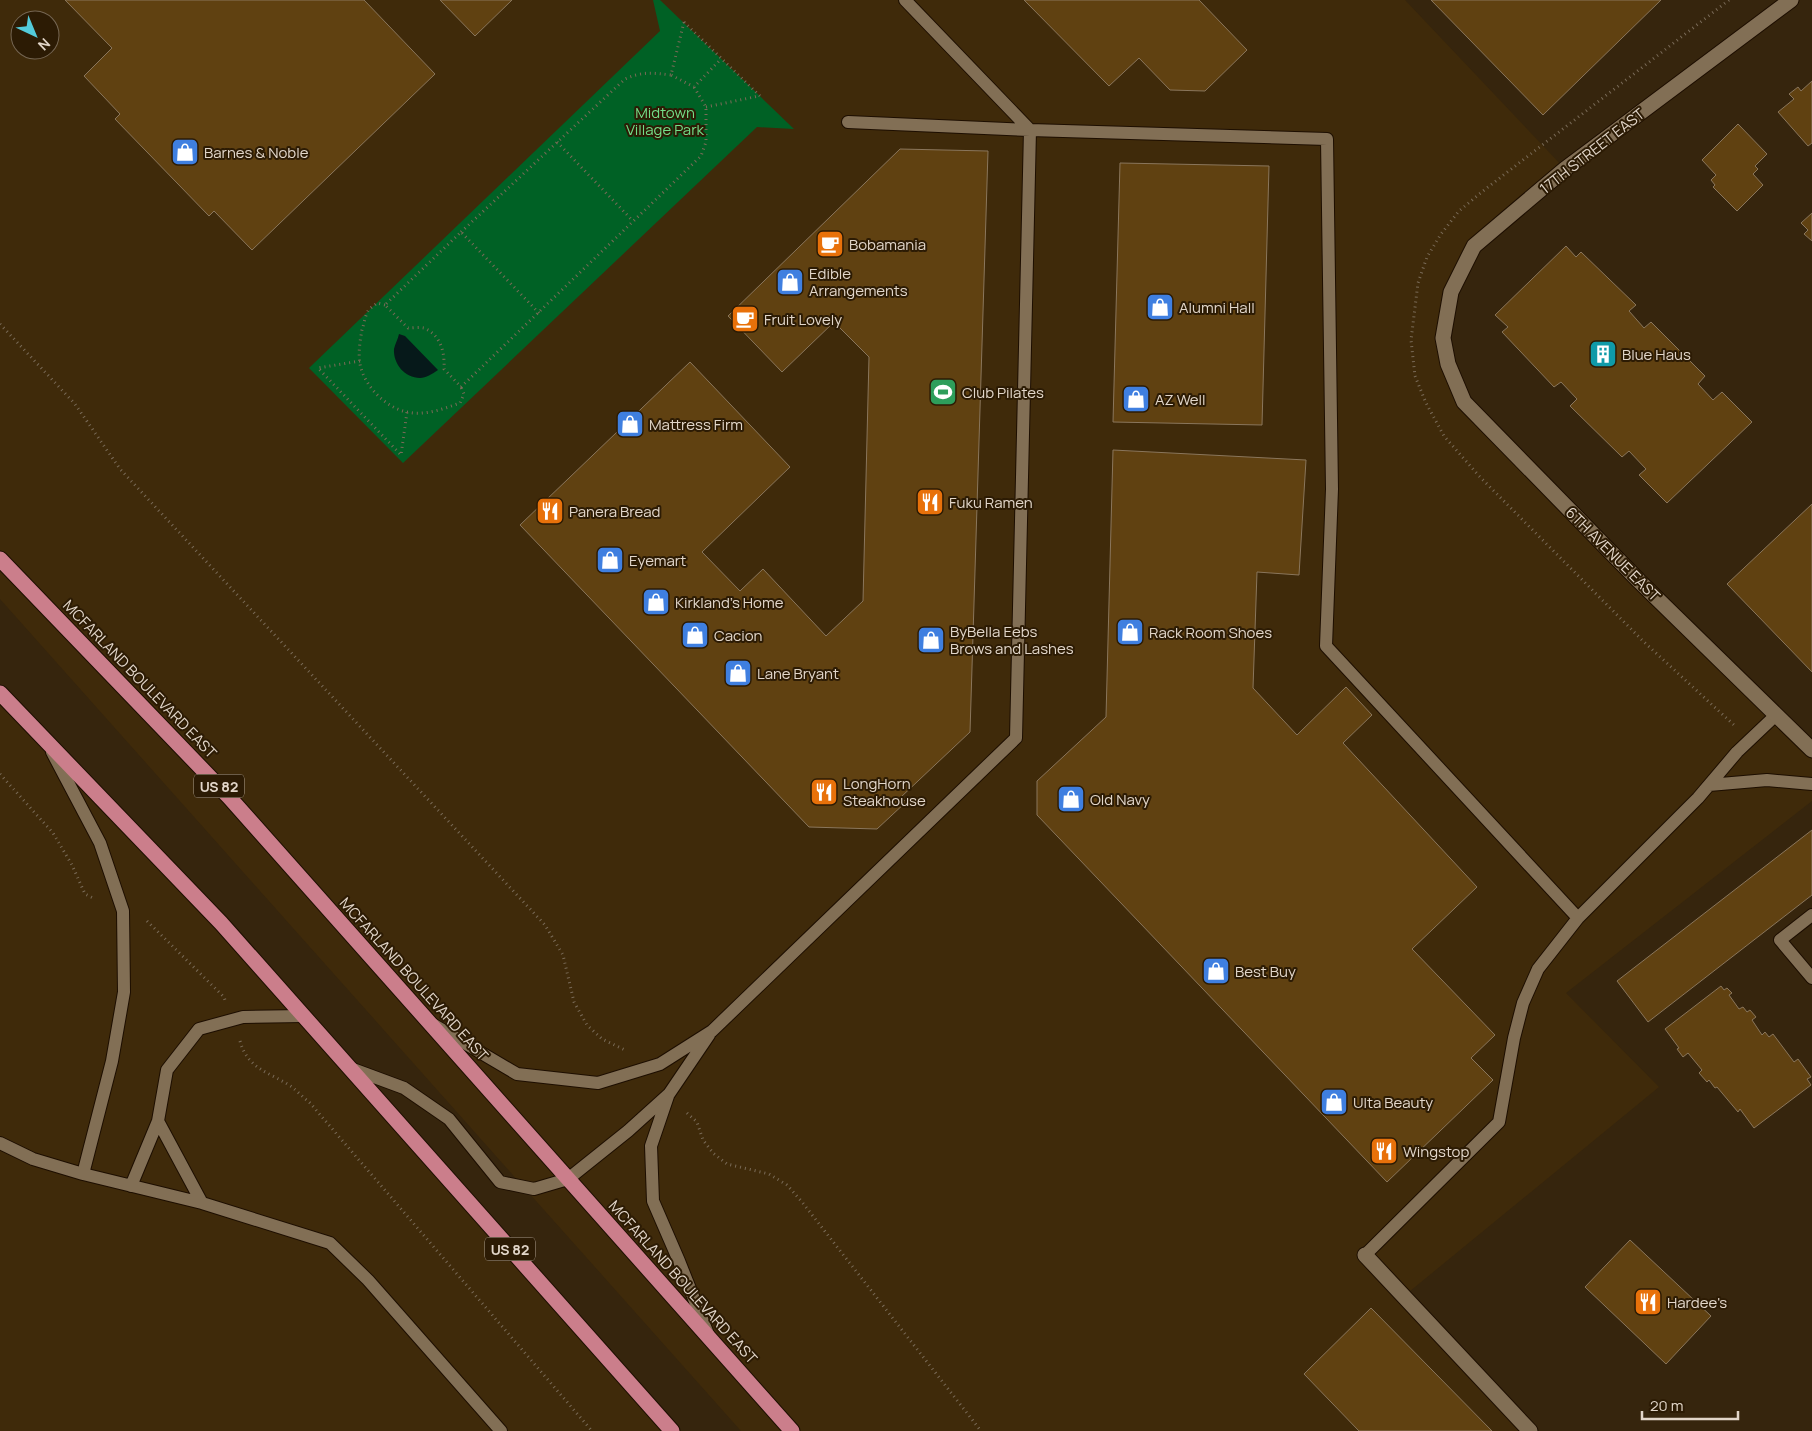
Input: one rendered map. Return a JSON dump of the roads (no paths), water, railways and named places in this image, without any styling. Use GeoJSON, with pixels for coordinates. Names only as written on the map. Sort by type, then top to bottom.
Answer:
{"type":"FeatureCollection","features":[{"type":"Feature","properties":{"kind":"highway","name":"MCFARLAND BOULEVARD EAST"},"geometry":{"type":"LineString","coordinates":[[0,559],[229,796],[792,1431]]}},
{"type":"Feature","properties":{"kind":"highway","name":"US 82"},"geometry":{"type":"LineString","coordinates":[[0,693],[221,923],[672,1431]]}},
{"type":"Feature","properties":{"kind":"street","name":"17TH STREET EAST"},"geometry":{"type":"LineString","coordinates":[[1443,338],[1451,292],[1474,246],[1572,164],[1791,0]]}},
{"type":"Feature","properties":{"kind":"street","name":"6TH AVENUE EAST"},"geometry":{"type":"LineString","coordinates":[[1443,338],[1448,364],[1464,402],[1639,581],[1775,716],[1812,750]]}},
{"type":"Feature","properties":{"kind":"street"},"geometry":{"type":"LineString","coordinates":[[1365,1255],[1530,1431]]}},
{"type":"Feature","properties":{"kind":"lane"},"geometry":{"type":"LineString","coordinates":[[429,1022],[517,1074],[598,1083],[660,1064],[712,1031],[1016,738],[1030,130],[905,0]]}},
{"type":"Feature","properties":{"kind":"lane"},"geometry":{"type":"LineString","coordinates":[[848,122],[1030,130],[1327,139],[1332,489],[1326,646],[1578,918]]}},
{"type":"Feature","properties":{"kind":"lane"},"geometry":{"type":"LineString","coordinates":[[1365,1255],[1499,1122],[1514,1038],[1523,1003],[1538,969],[1578,918],[1709,785],[1737,752],[1775,716]]}},
{"type":"Feature","properties":{"kind":"lane"},"geometry":{"type":"LineString","coordinates":[[45,740],[100,843],[123,910],[124,992],[112,1062],[84,1174]]}},
{"type":"Feature","properties":{"kind":"lane"},"geometry":{"type":"LineString","coordinates":[[1709,785],[1767,780],[1812,784]]}},
{"type":"Feature","properties":{"kind":"lane"},"geometry":{"type":"LineString","coordinates":[[1812,915],[1780,940],[1812,978]]}},
{"type":"Feature","properties":{"kind":"lane"},"geometry":{"type":"LineString","coordinates":[[131,1186],[158,1120],[167,1070],[199,1029],[242,1017],[303,1016]]}},
{"type":"Feature","properties":{"kind":"lane"},"geometry":{"type":"LineString","coordinates":[[348,1067],[404,1088],[449,1119],[500,1182],[534,1189],[568,1179],[628,1131],[669,1094],[712,1031]]}},
{"type":"Feature","properties":{"kind":"lane"},"geometry":{"type":"LineString","coordinates":[[669,1094],[651,1146],[653,1201],[710,1339]]}},
{"type":"Feature","properties":{"kind":"lane"},"geometry":{"type":"LineString","coordinates":[[158,1120],[202,1202]]}},
{"type":"Feature","properties":{"kind":"lane"},"geometry":{"type":"LineString","coordinates":[[0,1143],[33,1159],[131,1186],[202,1202],[330,1243],[368,1280],[501,1431]]}},
{"type":"Feature","properties":{"kind":"place","name":"Barnes & Noble"},"geometry":{"type":"Point","coordinates":[185,152]}},
{"type":"Feature","properties":{"kind":"place","name":"Bobamania"},"geometry":{"type":"Point","coordinates":[830,244]}},
{"type":"Feature","properties":{"kind":"place","name":"Edible Arrangements"},"geometry":{"type":"Point","coordinates":[790,282]}},
{"type":"Feature","properties":{"kind":"place","name":"Alumni Hall"},"geometry":{"type":"Point","coordinates":[1160,307]}},
{"type":"Feature","properties":{"kind":"place","name":"Fruit Lovely"},"geometry":{"type":"Point","coordinates":[745,319]}},
{"type":"Feature","properties":{"kind":"place","name":"Blue Haus"},"geometry":{"type":"Point","coordinates":[1603,354]}},
{"type":"Feature","properties":{"kind":"place","name":"Club Pilates"},"geometry":{"type":"Point","coordinates":[943,392]}},
{"type":"Feature","properties":{"kind":"place","name":"AZ Well"},"geometry":{"type":"Point","coordinates":[1136,399]}},
{"type":"Feature","properties":{"kind":"place","name":"Mattress Firm"},"geometry":{"type":"Point","coordinates":[630,424]}},
{"type":"Feature","properties":{"kind":"place","name":"Fuku Ramen"},"geometry":{"type":"Point","coordinates":[930,502]}},
{"type":"Feature","properties":{"kind":"place","name":"Panera Bread"},"geometry":{"type":"Point","coordinates":[550,511]}},
{"type":"Feature","properties":{"kind":"place","name":"Eyemart"},"geometry":{"type":"Point","coordinates":[610,560]}},
{"type":"Feature","properties":{"kind":"place","name":"Kirkland's Home"},"geometry":{"type":"Point","coordinates":[656,602]}},
{"type":"Feature","properties":{"kind":"place","name":"Rack Room Shoes"},"geometry":{"type":"Point","coordinates":[1130,632]}},
{"type":"Feature","properties":{"kind":"place","name":"Cacion"},"geometry":{"type":"Point","coordinates":[695,635]}},
{"type":"Feature","properties":{"kind":"place","name":"ByBella Eebs Brows and Lashes"},"geometry":{"type":"Point","coordinates":[931,640]}},
{"type":"Feature","properties":{"kind":"place","name":"Lane Bryant"},"geometry":{"type":"Point","coordinates":[738,673]}},
{"type":"Feature","properties":{"kind":"place","name":"LongHorn Steakhouse"},"geometry":{"type":"Point","coordinates":[824,792]}},
{"type":"Feature","properties":{"kind":"place","name":"Old Navy"},"geometry":{"type":"Point","coordinates":[1071,799]}},
{"type":"Feature","properties":{"kind":"place","name":"Best Buy"},"geometry":{"type":"Point","coordinates":[1216,971]}},
{"type":"Feature","properties":{"kind":"place","name":"Ulta Beauty"},"geometry":{"type":"Point","coordinates":[1334,1102]}},
{"type":"Feature","properties":{"kind":"place","name":"Wingstop"},"geometry":{"type":"Point","coordinates":[1384,1151]}},
{"type":"Feature","properties":{"kind":"place","name":"Hardee's"},"geometry":{"type":"Point","coordinates":[1648,1302]}},
{"type":"Feature","properties":{"kind":"park label","name":"Midtown Village Park"},"geometry":{"type":"Point","coordinates":[665,120]}}]}
